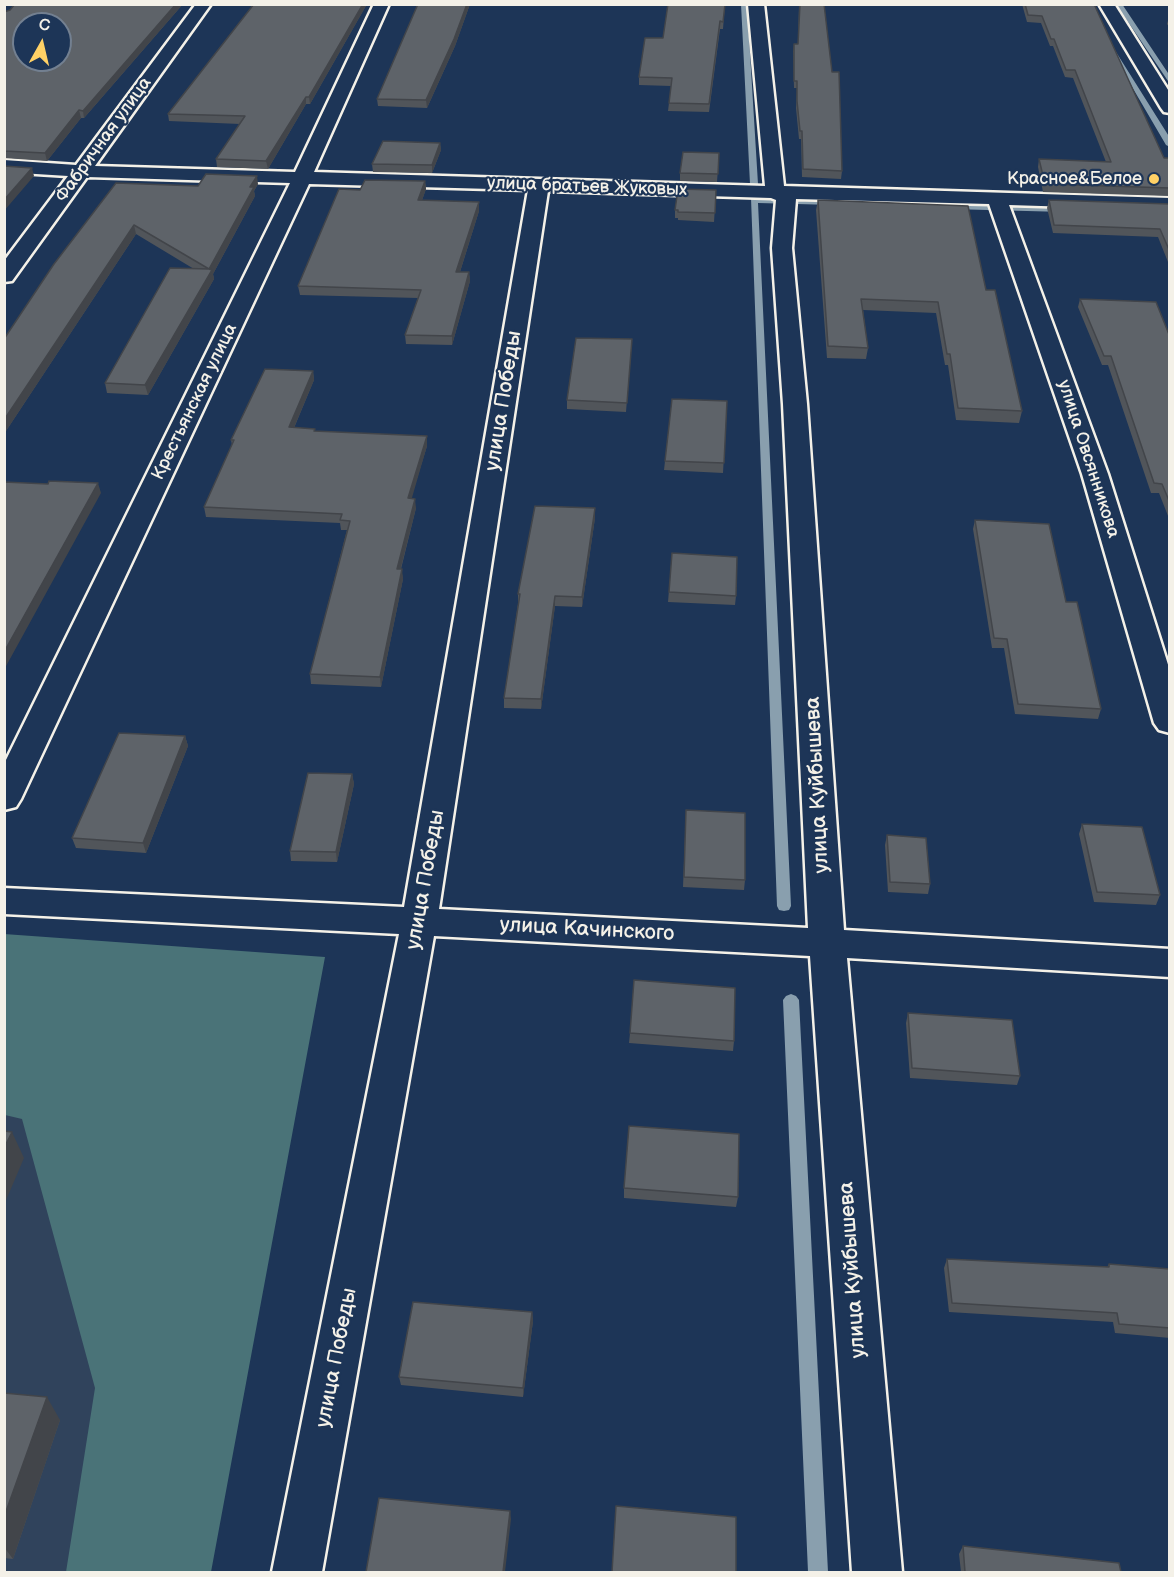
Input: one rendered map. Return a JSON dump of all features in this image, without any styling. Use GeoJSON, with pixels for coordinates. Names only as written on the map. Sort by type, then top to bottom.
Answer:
{"type":"FeatureCollection","features":[{"type":"Feature","properties":{"kind":"street"},"geometry":{"type":"LineString","coordinates":[[4,13],[13,4]]}},
{"type":"Feature","properties":{"kind":"street","name":"Фабричная улица"},"geometry":{"type":"LineString","coordinates":[[4,276],[204,4]]}},
{"type":"Feature","properties":{"kind":"street","name":"Крестьянская улица"},"geometry":{"type":"LineString","coordinates":[[4,798],[302,178],[382,4]]}},
{"type":"Feature","properties":{"kind":"street","name":"улица Куйбышева"},"geometry":{"type":"LineString","coordinates":[[756,4],[775,192],[786,198],[783,248],[795,404],[827,942],[877,1572]]}},
{"type":"Feature","properties":{"kind":"street"},"geometry":{"type":"LineString","coordinates":[[1106,4],[1170,108]]}},
{"type":"Feature","properties":{"kind":"street","name":"улица братьев Жуковых"},"geometry":{"type":"LineString","coordinates":[[4,166],[82,171],[1170,204]]}},
{"type":"Feature","properties":{"kind":"street","name":"улица Победы"},"geometry":{"type":"LineString","coordinates":[[297,1572],[419,922],[539,185]]}},
{"type":"Feature","properties":{"kind":"street","name":"улица Овсянникова"},"geometry":{"type":"LineString","coordinates":[[997,198],[1095,474],[1170,723]]}},
{"type":"Feature","properties":{"kind":"street","name":"улица Качинского"},"geometry":{"type":"LineString","coordinates":[[4,901],[827,942],[1170,963]]}},
{"type":"Feature","properties":{"kind":"shaded area"},"geometry":{"type":"Polygon","coordinates":[[[4,961],[260,979],[120,1572],[5,1572],[4,961]]]}},
{"type":"Feature","properties":{"kind":"green space"},"geometry":{"type":"Polygon","coordinates":[[[4,934],[325,957],[211,1572],[66,1572],[95,1388],[22,1119],[5,1115],[4,934]]]}},
{"type":"Feature","properties":{"kind":"building"},"geometry":{"type":"Polygon","coordinates":[[[15,4],[176,4],[83,111],[79,110],[45,153],[4,151],[4,12],[10,10],[15,4]]]}},
{"type":"Feature","properties":{"kind":"building"},"geometry":{"type":"Polygon","coordinates":[[[254,4],[363,4],[309,97],[306,97],[266,161],[216,159],[245,116],[168,114],[254,4]]]}},
{"type":"Feature","properties":{"kind":"building"},"geometry":{"type":"Polygon","coordinates":[[[418,4],[467,4],[426,100],[377,99],[418,4]]]}},
{"type":"Feature","properties":{"kind":"building"},"geometry":{"type":"Polygon","coordinates":[[[668,4],[725,4],[723,22],[720,21],[709,104],[669,103],[672,78],[639,77],[645,38],[663,38],[668,4]]]}},
{"type":"Feature","properties":{"kind":"building"},"geometry":{"type":"Polygon","coordinates":[[[800,4],[824,4],[832,72],[839,72],[842,171],[803,169],[797,81],[794,81],[794,44],[798,44],[800,4]]]}},
{"type":"Feature","properties":{"kind":"building"},"geometry":{"type":"Polygon","coordinates":[[[1025,4],[1094,4],[1164,158],[1170,158],[1170,188],[1045,184],[1039,159],[1111,162],[1075,70],[1066,70],[1042,16],[1028,15],[1025,4]]]}},
{"type":"Feature","properties":{"kind":"building"},"geometry":{"type":"Polygon","coordinates":[[[383,141],[440,143],[432,165],[372,164],[383,141]]]}},
{"type":"Feature","properties":{"kind":"building"},"geometry":{"type":"Polygon","coordinates":[[[683,152],[719,153],[718,174],[680,173],[683,152]]]}},
{"type":"Feature","properties":{"kind":"building"},"geometry":{"type":"Polygon","coordinates":[[[4,166],[32,168],[4,200],[4,166]]]}},
{"type":"Feature","properties":{"kind":"building"},"geometry":{"type":"Polygon","coordinates":[[[206,174],[257,176],[250,187],[254,187],[209,269],[134,225],[4,420],[4,339],[54,264],[116,183],[198,186],[206,174]]]}},
{"type":"Feature","properties":{"kind":"building"},"geometry":{"type":"Polygon","coordinates":[[[365,180],[425,181],[418,200],[479,202],[456,272],[469,272],[452,336],[405,335],[421,290],[298,286],[339,189],[360,190],[365,180]]]}},
{"type":"Feature","properties":{"kind":"building"},"geometry":{"type":"Polygon","coordinates":[[[678,189],[716,190],[715,213],[678,212],[675,210],[678,189]]]}},
{"type":"Feature","properties":{"kind":"building"},"geometry":{"type":"Polygon","coordinates":[[[818,200],[968,206],[986,290],[995,290],[1022,411],[958,408],[950,354],[947,354],[938,302],[861,299],[868,348],[828,346],[818,200]]]}},
{"type":"Feature","properties":{"kind":"building"},"geometry":{"type":"Polygon","coordinates":[[[1049,200],[1170,204],[1170,252],[1160,229],[1054,225],[1049,200]]]}},
{"type":"Feature","properties":{"kind":"building"},"geometry":{"type":"Polygon","coordinates":[[[170,268],[212,270],[145,385],[105,383],[170,268]]]}},
{"type":"Feature","properties":{"kind":"building"},"geometry":{"type":"Polygon","coordinates":[[[1080,299],[1156,302],[1170,337],[1170,503],[1162,484],[1154,483],[1111,356],[1104,356],[1080,299]]]}},
{"type":"Feature","properties":{"kind":"building"},"geometry":{"type":"Polygon","coordinates":[[[576,338],[632,339],[627,403],[567,400],[576,338]]]}},
{"type":"Feature","properties":{"kind":"building"},"geometry":{"type":"Polygon","coordinates":[[[265,369],[313,371],[289,427],[315,429],[314,431],[427,436],[408,498],[415,499],[397,569],[402,569],[380,677],[310,674],[350,521],[340,520],[342,514],[204,507],[234,440],[231,440],[265,369]]]}},
{"type":"Feature","properties":{"kind":"building"},"geometry":{"type":"Polygon","coordinates":[[[672,399],[727,401],[724,463],[665,461],[672,399]]]}},
{"type":"Feature","properties":{"kind":"building"},"geometry":{"type":"Polygon","coordinates":[[[49,481],[98,483],[4,652],[4,482],[48,484],[49,481]]]}},
{"type":"Feature","properties":{"kind":"building"},"geometry":{"type":"Polygon","coordinates":[[[535,506],[595,508],[582,597],[555,596],[541,699],[504,698],[520,594],[518,594],[535,506]]]}},
{"type":"Feature","properties":{"kind":"building"},"geometry":{"type":"Polygon","coordinates":[[[975,520],[1049,524],[1066,602],[1077,602],[1101,709],[1018,704],[1007,639],[994,638],[975,520]]]}},
{"type":"Feature","properties":{"kind":"building"},"geometry":{"type":"Polygon","coordinates":[[[672,553],[737,557],[736,596],[669,592],[672,553]]]}},
{"type":"Feature","properties":{"kind":"building"},"geometry":{"type":"Polygon","coordinates":[[[119,733],[185,736],[143,843],[72,838],[119,733]]]}},
{"type":"Feature","properties":{"kind":"building"},"geometry":{"type":"Polygon","coordinates":[[[308,773],[352,774],[336,852],[290,851],[308,773]]]}},
{"type":"Feature","properties":{"kind":"building"},"geometry":{"type":"Polygon","coordinates":[[[686,810],[745,813],[745,880],[684,877],[686,810]]]}},
{"type":"Feature","properties":{"kind":"building"},"geometry":{"type":"Polygon","coordinates":[[[1082,824],[1142,827],[1160,895],[1097,892],[1082,824]]]}},
{"type":"Feature","properties":{"kind":"building"},"geometry":{"type":"Polygon","coordinates":[[[887,835],[926,838],[930,884],[890,882],[887,835]]]}},
{"type":"Feature","properties":{"kind":"building"},"geometry":{"type":"Polygon","coordinates":[[[634,980],[735,988],[734,1041],[630,1033],[634,980]]]}},
{"type":"Feature","properties":{"kind":"building"},"geometry":{"type":"Polygon","coordinates":[[[908,1013],[1012,1020],[1020,1076],[912,1068],[908,1013]]]}},
{"type":"Feature","properties":{"kind":"building"},"geometry":{"type":"Polygon","coordinates":[[[629,1126],[739,1134],[738,1197],[624,1188],[629,1126]]]}},
{"type":"Feature","properties":{"kind":"building"},"geometry":{"type":"Polygon","coordinates":[[[4,1131],[12,1132],[4,1148],[4,1131]]]}},
{"type":"Feature","properties":{"kind":"building"},"geometry":{"type":"Polygon","coordinates":[[[947,1259],[1109,1267],[1109,1264],[1170,1269],[1170,1328],[1119,1324],[1117,1313],[952,1303],[947,1259]]]}},
{"type":"Feature","properties":{"kind":"building"},"geometry":{"type":"Polygon","coordinates":[[[413,1302],[532,1312],[523,1388],[399,1377],[413,1302]]]}},
{"type":"Feature","properties":{"kind":"building"},"geometry":{"type":"Polygon","coordinates":[[[4,1393],[47,1397],[4,1517],[4,1393]]]}},
{"type":"Feature","properties":{"kind":"building"},"geometry":{"type":"Polygon","coordinates":[[[379,1498],[510,1511],[503,1572],[366,1572],[379,1498]]]}},
{"type":"Feature","properties":{"kind":"building"},"geometry":{"type":"Polygon","coordinates":[[[616,1506],[736,1517],[736,1572],[612,1572],[616,1506]]]}},
{"type":"Feature","properties":{"kind":"building"},"geometry":{"type":"Polygon","coordinates":[[[963,1546],[1119,1563],[1121,1572],[965,1572],[963,1546]]]}},
{"type":"Feature","properties":{"kind":"waterway"},"geometry":{"type":"LineString","coordinates":[[744,4],[754,184]]}},
{"type":"Feature","properties":{"kind":"waterway"},"geometry":{"type":"LineString","coordinates":[[1119,4],[1170,82]]}},
{"type":"Feature","properties":{"kind":"waterway"},"geometry":{"type":"LineString","coordinates":[[1113,52],[1170,145]]}},
{"type":"Feature","properties":{"kind":"waterway"},"geometry":{"type":"LineString","coordinates":[[784,906],[754,200],[835,203]]}},
{"type":"Feature","properties":{"kind":"waterway"},"geometry":{"type":"LineString","coordinates":[[950,207],[1065,210]]}},
{"type":"Feature","properties":{"kind":"waterway"},"geometry":{"type":"LineString","coordinates":[[791,1000],[818,1572]]}},
{"type":"Feature","properties":{"kind":"place","name":"Красное&Белое"},"geometry":{"type":"Point","coordinates":[1154,179]}}]}
